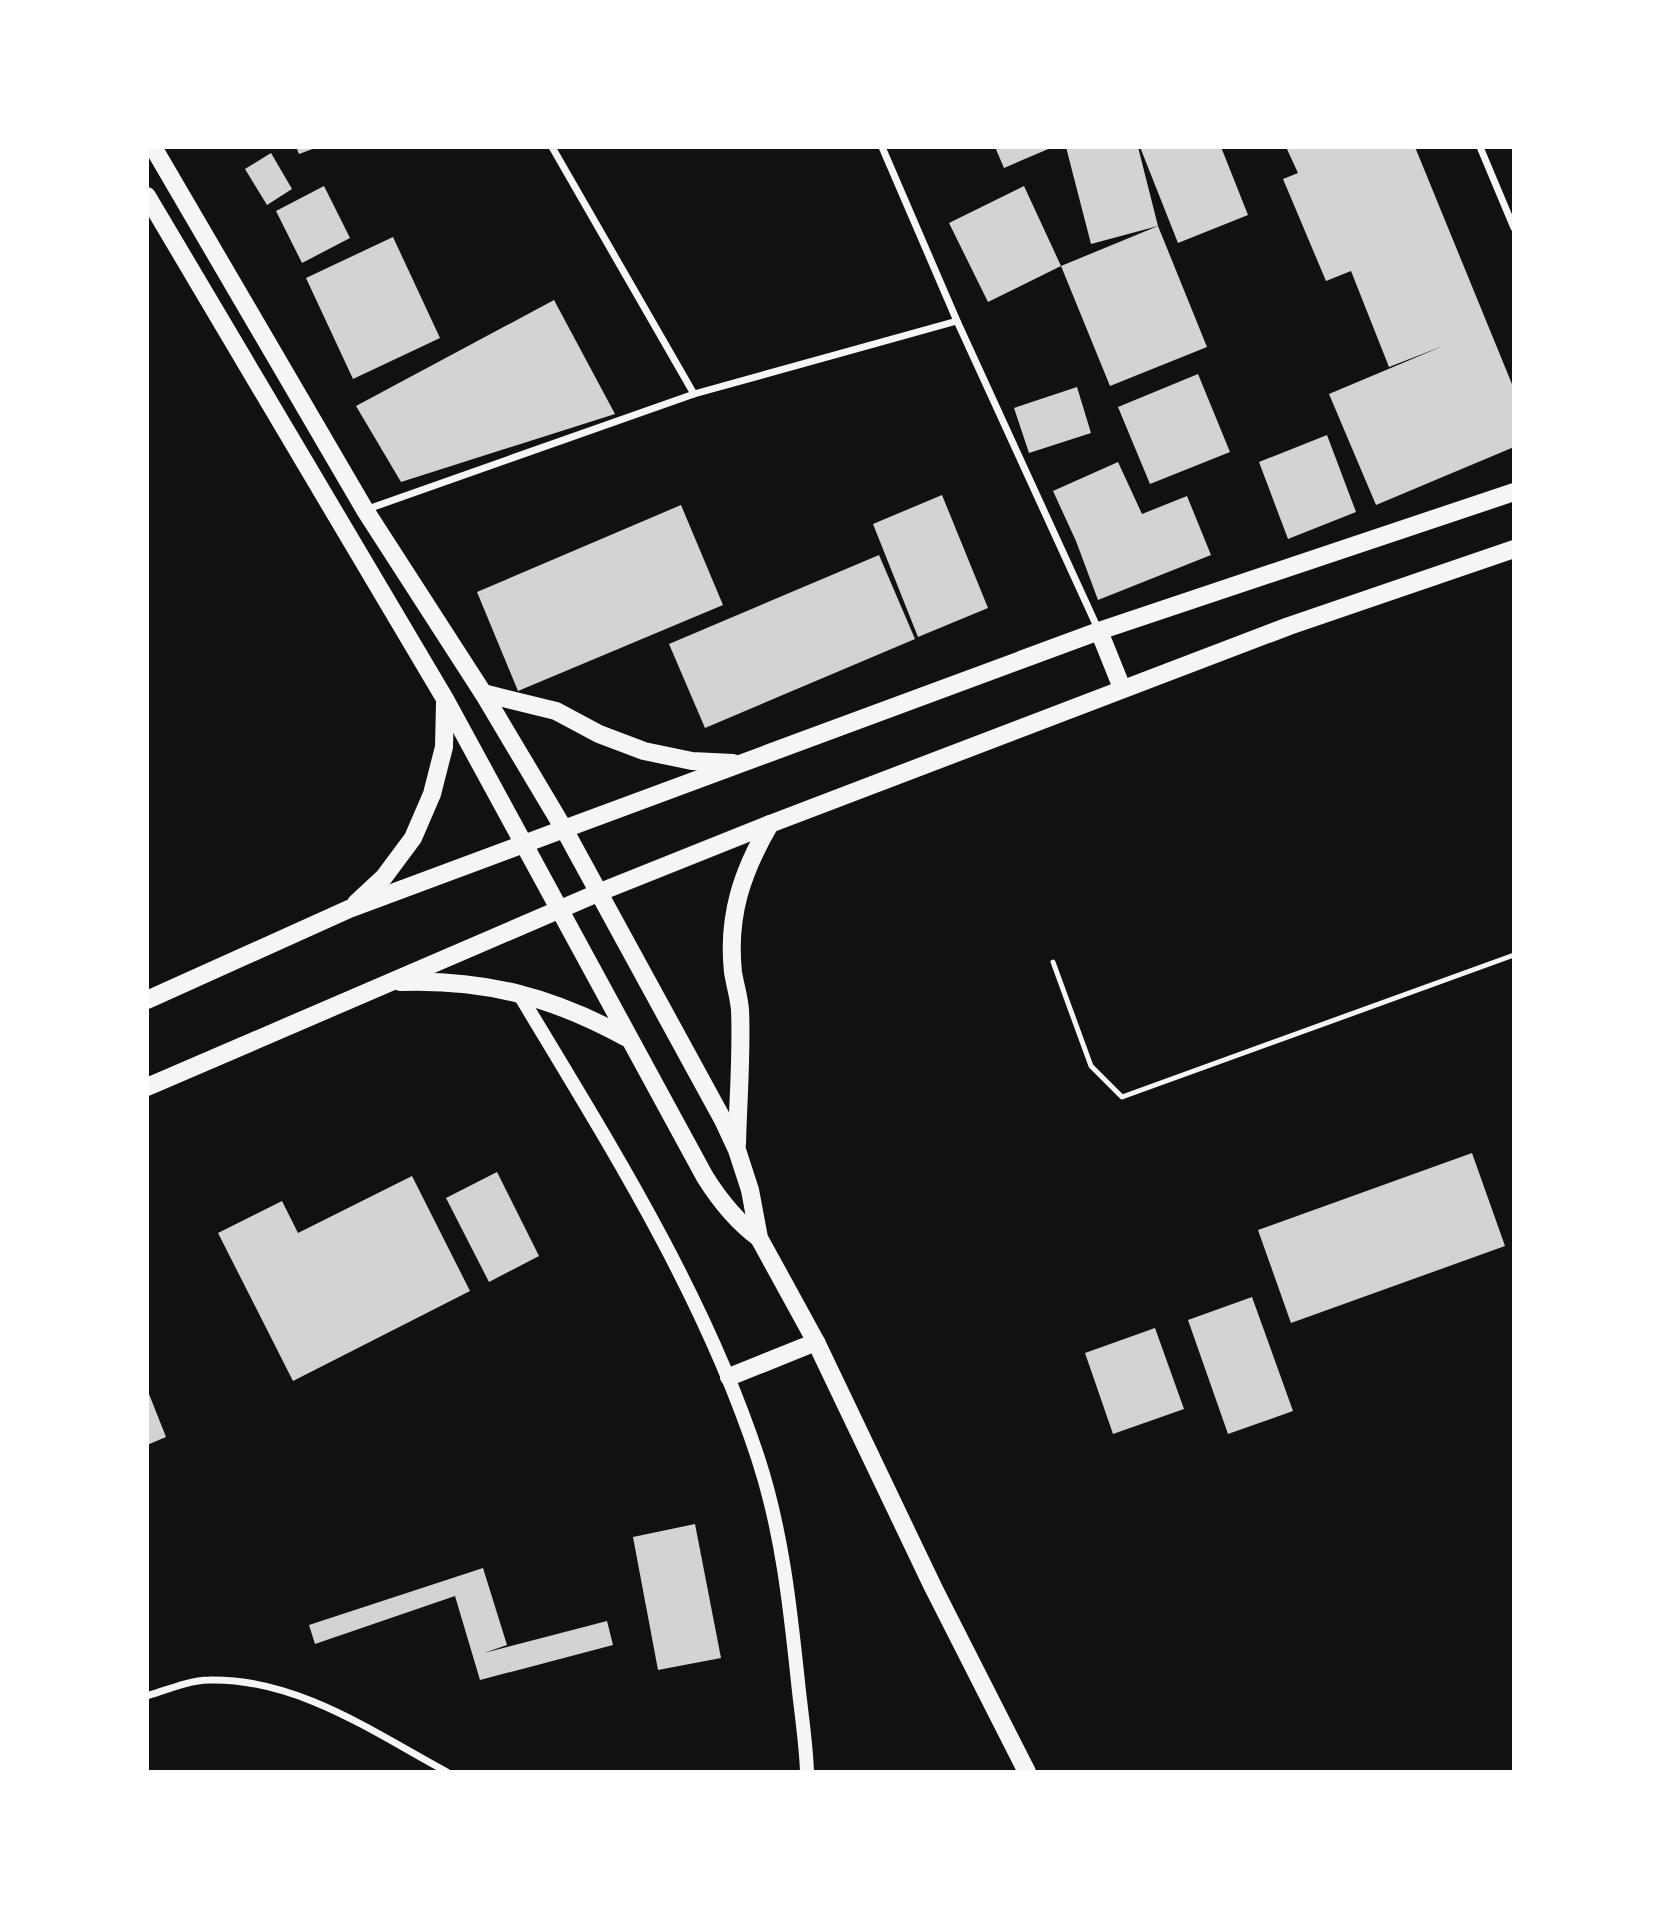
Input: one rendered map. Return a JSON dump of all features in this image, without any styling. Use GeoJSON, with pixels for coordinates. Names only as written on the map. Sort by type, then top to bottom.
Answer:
{"type":"FeatureCollection","features":[{"type":"Feature","properties":{"kind":"main road"},"geometry":{"type":"LineString","coordinates":[[153,147],[365,510],[483,693],[600,892],[737,1150],[756,1212],[759,1238],[816,1342],[933,1587],[1027,1772]]}},
{"type":"Feature","properties":{"kind":"main road"},"geometry":{"type":"LineString","coordinates":[[147,196],[445,699],[628,1039],[722,1203],[744,1227],[759,1238]]}},
{"type":"Feature","properties":{"kind":"main road"},"geometry":{"type":"LineString","coordinates":[[147,1000],[349,909],[564,829],[1099,631],[1514,492]]}},
{"type":"Feature","properties":{"kind":"main road"},"geometry":{"type":"LineString","coordinates":[[147,1087],[600,892],[770,824],[1289,626],[1514,548]]}},
{"type":"Feature","properties":{"kind":"main road"},"geometry":{"type":"LineString","coordinates":[[1099,631],[1122,688]]}},
{"type":"Feature","properties":{"kind":"main road"},"geometry":{"type":"LineString","coordinates":[[483,693],[556,711],[599,734],[644,751],[692,761],[740,764]]}},
{"type":"Feature","properties":{"kind":"main road"},"geometry":{"type":"LineString","coordinates":[[349,909],[384,877],[418,827],[432,794],[444,747],[445,699]]}},
{"type":"Feature","properties":{"kind":"main road"},"geometry":{"type":"LineString","coordinates":[[737,1150],[740,1008],[733,972],[732,933],[738,895],[750,857],[770,824]]}},
{"type":"Feature","properties":{"kind":"main road"},"geometry":{"type":"LineString","coordinates":[[386,983],[430,981],[474,984],[518,992],[556,1003],[593,1019],[628,1039]]}},
{"type":"Feature","properties":{"kind":"main road"},"geometry":{"type":"LineString","coordinates":[[518,992],[615,1155],[690,1289],[729,1377],[759,1460],[780,1538],[791,1608],[807,1772]]}},
{"type":"Feature","properties":{"kind":"main road"},"geometry":{"type":"LineString","coordinates":[[729,1377],[816,1342]]}},
{"type":"Feature","properties":{"kind":"street"},"geometry":{"type":"LineString","coordinates":[[552,147],[694,394]]}},
{"type":"Feature","properties":{"kind":"street"},"geometry":{"type":"LineString","coordinates":[[882,147],[957,321],[1099,631]]}},
{"type":"Feature","properties":{"kind":"street"},"geometry":{"type":"LineString","coordinates":[[1480,147],[1514,228]]}},
{"type":"Feature","properties":{"kind":"street"},"geometry":{"type":"LineString","coordinates":[[365,510],[694,394],[957,321]]}},
{"type":"Feature","properties":{"kind":"street"},"geometry":{"type":"LineString","coordinates":[[147,1696],[208,1680],[262,1684],[317,1702],[447,1772]]}},
{"type":"Feature","properties":{"kind":"lane"},"geometry":{"type":"LineString","coordinates":[[1053,962],[1091,1066],[1122,1097],[1514,955]]}},
{"type":"Feature","properties":{"kind":"building"},"geometry":{"type":"Polygon","coordinates":[[[296,147],[318,147],[299,154],[296,147]]]}},
{"type":"Feature","properties":{"kind":"building"},"geometry":{"type":"Polygon","coordinates":[[[995,147],[1053,147],[1004,168],[995,147]]]}},
{"type":"Feature","properties":{"kind":"building"},"geometry":{"type":"Polygon","coordinates":[[[1066,147],[1138,147],[1158,226],[1091,244],[1066,147]]]}},
{"type":"Feature","properties":{"kind":"building"},"geometry":{"type":"Polygon","coordinates":[[[1140,147],[1221,147],[1248,215],[1178,243],[1140,147]]]}},
{"type":"Feature","properties":{"kind":"building"},"geometry":{"type":"Polygon","coordinates":[[[1286,147],[1415,147],[1514,389],[1514,447],[1376,505],[1329,394],[1443,346],[1389,367],[1351,271],[1326,281],[1283,179],[1298,173],[1286,147]]]}},
{"type":"Feature","properties":{"kind":"building"},"geometry":{"type":"Polygon","coordinates":[[[271,153],[292,189],[267,205],[245,169],[271,153]]]}},
{"type":"Feature","properties":{"kind":"building"},"geometry":{"type":"Polygon","coordinates":[[[324,186],[350,238],[302,263],[276,211],[324,186]]]}},
{"type":"Feature","properties":{"kind":"building"},"geometry":{"type":"Polygon","coordinates":[[[1024,186],[1061,266],[988,302],[949,223],[1024,186]]]}},
{"type":"Feature","properties":{"kind":"building"},"geometry":{"type":"Polygon","coordinates":[[[1158,226],[1207,347],[1110,386],[1061,266],[1158,226]]]}},
{"type":"Feature","properties":{"kind":"building"},"geometry":{"type":"Polygon","coordinates":[[[393,237],[440,338],[353,379],[306,278],[393,237]]]}},
{"type":"Feature","properties":{"kind":"building"},"geometry":{"type":"Polygon","coordinates":[[[554,300],[615,414],[401,482],[356,406],[554,300]]]}},
{"type":"Feature","properties":{"kind":"building"},"geometry":{"type":"Polygon","coordinates":[[[1198,374],[1230,452],[1150,484],[1118,407],[1198,374]]]}},
{"type":"Feature","properties":{"kind":"building"},"geometry":{"type":"Polygon","coordinates":[[[1077,387],[1091,433],[1029,453],[1014,408],[1077,387]]]}},
{"type":"Feature","properties":{"kind":"building"},"geometry":{"type":"Polygon","coordinates":[[[1327,435],[1356,512],[1288,539],[1259,462],[1327,435]]]}},
{"type":"Feature","properties":{"kind":"building"},"geometry":{"type":"Polygon","coordinates":[[[1118,462],[1142,514],[1187,496],[1211,555],[1098,600],[1076,541],[1053,491],[1118,462]]]}},
{"type":"Feature","properties":{"kind":"building"},"geometry":{"type":"Polygon","coordinates":[[[942,495],[988,608],[918,637],[873,524],[942,495]]]}},
{"type":"Feature","properties":{"kind":"building"},"geometry":{"type":"Polygon","coordinates":[[[681,505],[723,605],[518,691],[477,592],[681,505]]]}},
{"type":"Feature","properties":{"kind":"building"},"geometry":{"type":"Polygon","coordinates":[[[879,555],[915,639],[705,728],[669,644],[879,555]]]}},
{"type":"Feature","properties":{"kind":"building"},"geometry":{"type":"Polygon","coordinates":[[[1472,1153],[1505,1246],[1291,1323],[1258,1230],[1472,1153]]]}},
{"type":"Feature","properties":{"kind":"building"},"geometry":{"type":"Polygon","coordinates":[[[497,1172],[539,1256],[489,1282],[446,1198],[497,1172]]]}},
{"type":"Feature","properties":{"kind":"building"},"geometry":{"type":"Polygon","coordinates":[[[412,1176],[470,1291],[293,1381],[218,1233],[282,1201],[298,1233],[412,1176]]]}},
{"type":"Feature","properties":{"kind":"building"},"geometry":{"type":"Polygon","coordinates":[[[1252,1297],[1293,1411],[1228,1434],[1188,1320],[1252,1297]]]}},
{"type":"Feature","properties":{"kind":"building"},"geometry":{"type":"Polygon","coordinates":[[[1155,1328],[1184,1409],[1113,1434],[1085,1353],[1155,1328]]]}},
{"type":"Feature","properties":{"kind":"building"},"geometry":{"type":"Polygon","coordinates":[[[147,1389],[166,1437],[147,1445],[147,1389]]]}},
{"type":"Feature","properties":{"kind":"building"},"geometry":{"type":"Polygon","coordinates":[[[695,1524],[721,1658],[658,1670],[633,1537],[695,1524]]]}},
{"type":"Feature","properties":{"kind":"building"},"geometry":{"type":"Polygon","coordinates":[[[483,1568],[507,1645],[484,1653],[607,1621],[613,1645],[480,1680],[455,1596],[315,1644],[309,1625],[483,1568]]]}}]}
